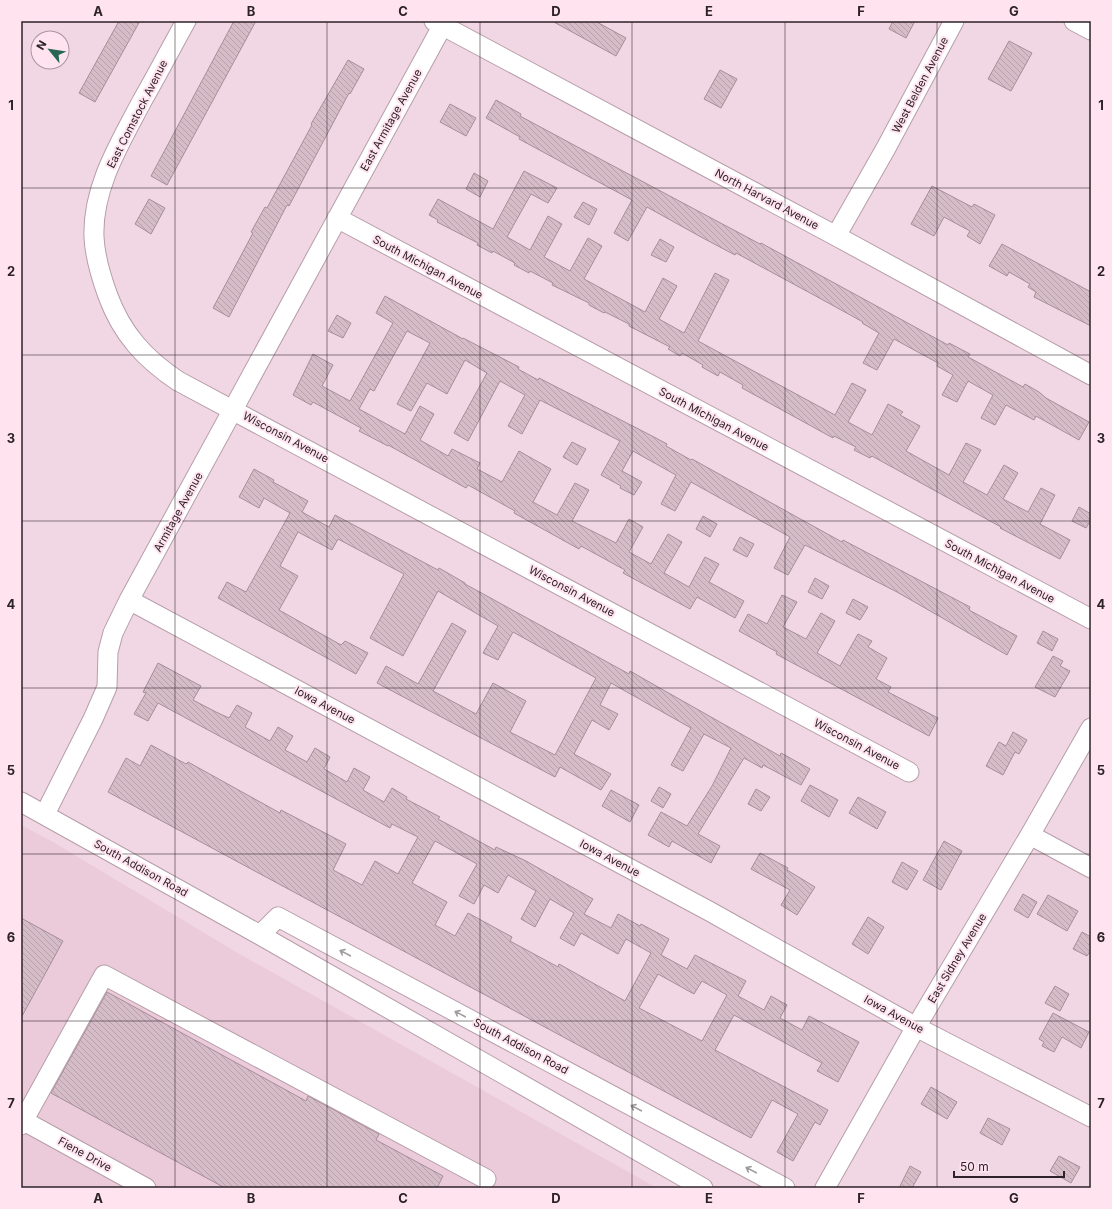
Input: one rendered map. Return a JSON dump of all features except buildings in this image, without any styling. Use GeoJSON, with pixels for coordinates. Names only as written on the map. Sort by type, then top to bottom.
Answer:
{"type":"FeatureCollection","features":[{"type":"Feature","properties":{"kind":"street","name":"East Comstock Avenue"},"geometry":{"type":"LineString","coordinates":[[186,21],[110,164],[96,212],[94,236],[96,257],[101,279],[118,322],[145,355],[158,368],[178,381],[234,409]]}},
{"type":"Feature","properties":{"kind":"street","name":"West Belden Avenue"},"geometry":{"type":"LineString","coordinates":[[836,236],[886,148],[954,21]]}},
{"type":"Feature","properties":{"kind":"street"},"geometry":{"type":"LineString","coordinates":[[1074,21],[1091,30]]}},
{"type":"Feature","properties":{"kind":"street","name":"East Armitage Avenue"},"geometry":{"type":"LineString","coordinates":[[337,218],[440,23]]}},
{"type":"Feature","properties":{"kind":"street","name":"North Harvard Avenue"},"geometry":{"type":"LineString","coordinates":[[440,23],[1091,375]]}},
{"type":"Feature","properties":{"kind":"street","name":"Armitage Avenue"},"geometry":{"type":"LineString","coordinates":[[45,814],[93,719],[107,687],[108,652],[111,639],[129,600],[337,218]]}},
{"type":"Feature","properties":{"kind":"street","name":"South Michigan Avenue"},"geometry":{"type":"LineString","coordinates":[[337,218],[1091,619]]}},
{"type":"Feature","properties":{"kind":"street","name":"Wisconsin Avenue"},"geometry":{"type":"LineString","coordinates":[[234,409],[909,772]]}},
{"type":"Feature","properties":{"kind":"street","name":"Iowa Avenue"},"geometry":{"type":"LineString","coordinates":[[129,600],[702,907],[916,1027],[1091,1117]]}},
{"type":"Feature","properties":{"kind":"street","name":"East Sidney Avenue"},"geometry":{"type":"LineString","coordinates":[[825,1188],[916,1027],[1030,835],[1091,728]]}},
{"type":"Feature","properties":{"kind":"street","name":"South Addison Road"},"geometry":{"type":"LineString","coordinates":[[22,806],[45,814],[703,1188]]}},
{"type":"Feature","properties":{"kind":"street"},"geometry":{"type":"LineString","coordinates":[[1030,835],[1091,868]]}},
{"type":"Feature","properties":{"kind":"street","name":"South Addison Road"},"geometry":{"type":"LineString","coordinates":[[260,935],[278,917],[785,1188]]}},
{"type":"Feature","properties":{"kind":"street"},"geometry":{"type":"LineString","coordinates":[[22,1123],[104,975],[487,1177]]}},
{"type":"Feature","properties":{"kind":"street","name":"Fiene Drive"},"geometry":{"type":"LineString","coordinates":[[22,1123],[146,1188]]}},
{"type":"Feature","properties":{"kind":"shaded area"},"geometry":{"type":"Polygon","coordinates":[[[21,825],[53,842],[236,952],[657,1188],[21,1188],[21,825]]]}}]}
